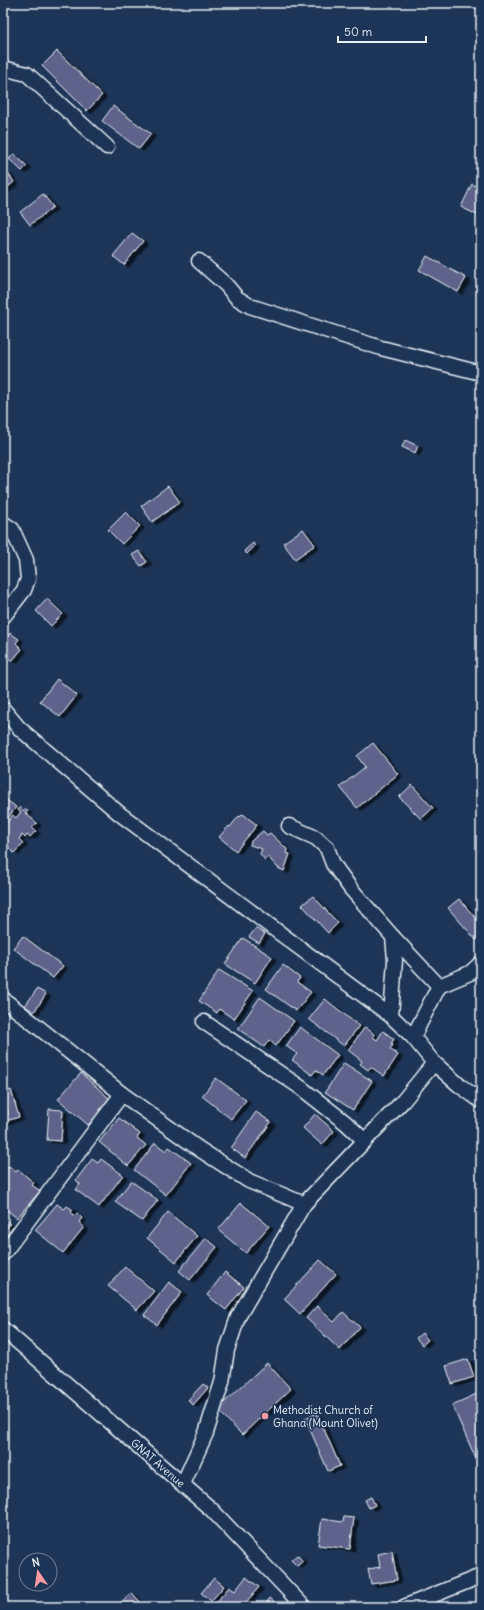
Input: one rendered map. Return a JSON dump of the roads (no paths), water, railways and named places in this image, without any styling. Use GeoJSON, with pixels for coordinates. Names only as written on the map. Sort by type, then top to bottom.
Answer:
{"type":"FeatureCollection","features":[{"type":"Feature","properties":{"kind":"street"},"geometry":{"type":"LineString","coordinates":[[3,68],[27,74],[107,147]]}},
{"type":"Feature","properties":{"kind":"street"},"geometry":{"type":"LineString","coordinates":[[199,261],[226,285],[237,298],[250,306],[382,348],[481,373]]}},
{"type":"Feature","properties":{"kind":"street"},"geometry":{"type":"LineString","coordinates":[[3,523],[12,529],[26,560],[28,579],[24,590],[3,617]]}},
{"type":"Feature","properties":{"kind":"street"},"geometry":{"type":"LineString","coordinates":[[3,709],[19,728],[120,814],[391,1016],[413,1037],[434,1063],[459,1085],[481,1101]]}},
{"type":"Feature","properties":{"kind":"street"},"geometry":{"type":"LineString","coordinates":[[289,826],[316,838],[327,848],[333,864],[351,889],[439,986]]}},
{"type":"Feature","properties":{"kind":"street"},"geometry":{"type":"LineString","coordinates":[[391,1016],[395,960],[393,937]]}},
{"type":"Feature","properties":{"kind":"street"},"geometry":{"type":"LineString","coordinates":[[413,1037],[439,986],[470,973],[481,963]]}},
{"type":"Feature","properties":{"kind":"street"},"geometry":{"type":"LineString","coordinates":[[3,999],[122,1094],[199,1149],[249,1181],[304,1204]]}},
{"type":"Feature","properties":{"kind":"street"},"geometry":{"type":"LineString","coordinates":[[204,1022],[300,1087],[346,1123],[365,1141]]}},
{"type":"Feature","properties":{"kind":"street"},"geometry":{"type":"LineString","coordinates":[[183,1484],[206,1433],[222,1382],[227,1350],[238,1317],[304,1204],[403,1101],[434,1063]]}},
{"type":"Feature","properties":{"kind":"street"},"geometry":{"type":"LineString","coordinates":[[3,1254],[122,1094]]}},
{"type":"Feature","properties":{"kind":"street","name":"GNAT Avenue"},"geometry":{"type":"LineString","coordinates":[[3,1329],[212,1510],[304,1607]]}},
{"type":"Feature","properties":{"kind":"street"},"geometry":{"type":"LineString","coordinates":[[404,1607],[481,1576]]}},
{"type":"Feature","properties":{"kind":"place","name":"Methodist Church of Ghana (Mount Olivet)"},"geometry":{"type":"Point","coordinates":[265,1416]}}]}
